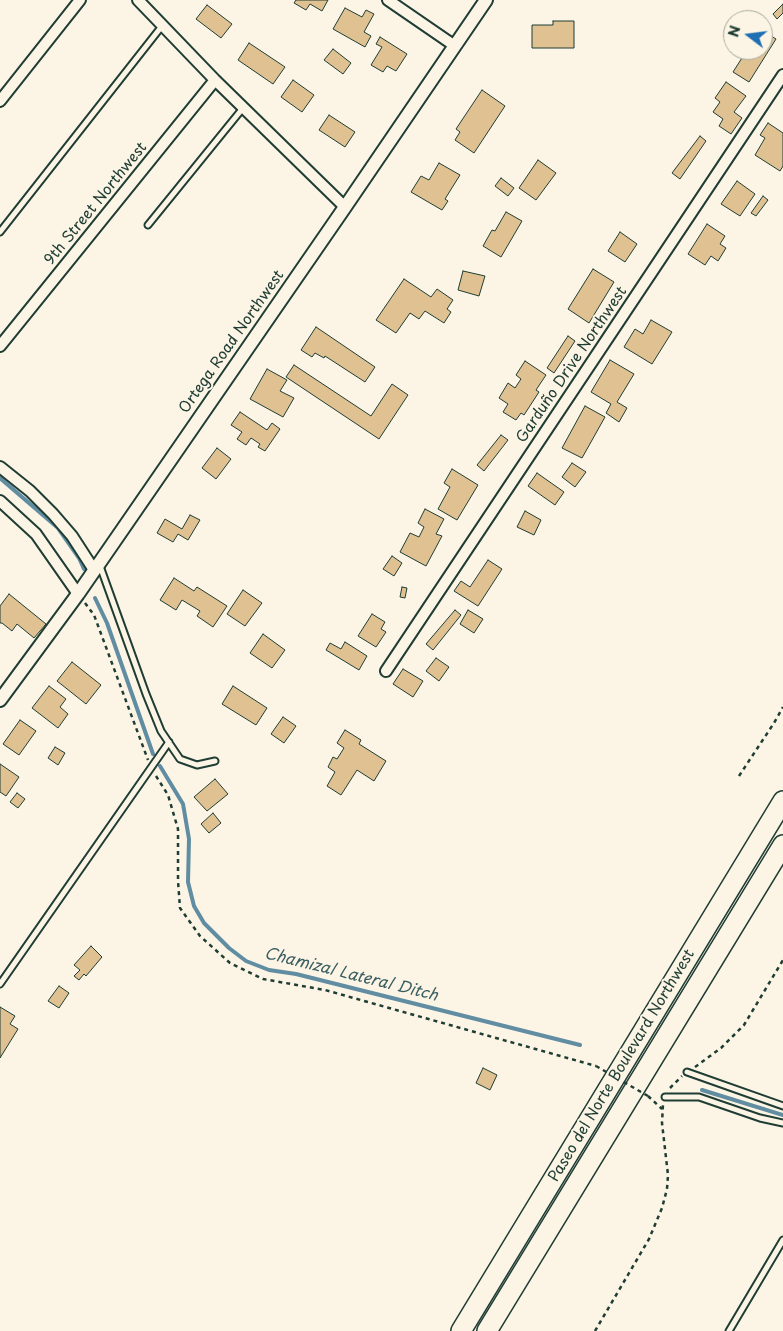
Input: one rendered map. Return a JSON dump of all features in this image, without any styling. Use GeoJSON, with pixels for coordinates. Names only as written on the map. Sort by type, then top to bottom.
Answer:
{"type":"FeatureCollection","features":[{"type":"Feature","properties":{"kind":"highway","name":"Paseo del Norte Boulevard Northwest"},"geometry":{"type":"LineString","coordinates":[[461,1331],[783,801]]}},
{"type":"Feature","properties":{"kind":"highway","name":"Paseo del Norte Boulevard Northwest"},"geometry":{"type":"LineString","coordinates":[[487,1331],[783,845]]}},
{"type":"Feature","properties":{"kind":"street"},"geometry":{"type":"LineString","coordinates":[[0,102],[80,0]]}},
{"type":"Feature","properties":{"kind":"street"},"geometry":{"type":"LineString","coordinates":[[138,0],[215,80],[345,207]]}},
{"type":"Feature","properties":{"kind":"street"},"geometry":{"type":"LineString","coordinates":[[388,0],[454,46]]}},
{"type":"Feature","properties":{"kind":"street","name":"Ortega Road Northwest"},"geometry":{"type":"LineString","coordinates":[[0,700],[97,567],[486,0]]}},
{"type":"Feature","properties":{"kind":"street","name":"Garduño Drive Northwest"},"geometry":{"type":"LineString","coordinates":[[386,672],[783,75]]}},
{"type":"Feature","properties":{"kind":"street","name":"9th Street Northwest"},"geometry":{"type":"LineString","coordinates":[[0,346],[215,80]]}},
{"type":"Feature","properties":{"kind":"street"},"geometry":{"type":"LineString","coordinates":[[0,467],[30,491],[53,514],[97,567]]}},
{"type":"Feature","properties":{"kind":"street"},"geometry":{"type":"LineString","coordinates":[[0,500],[36,534],[78,594]]}},
{"type":"Feature","properties":{"kind":"lane"},"geometry":{"type":"LineString","coordinates":[[0,232],[163,26]]}},
{"type":"Feature","properties":{"kind":"lane"},"geometry":{"type":"LineString","coordinates":[[148,225],[243,108]]}},
{"type":"Feature","properties":{"kind":"lane"},"geometry":{"type":"LineString","coordinates":[[97,567],[161,731],[180,758],[196,766],[215,761]]}},
{"type":"Feature","properties":{"kind":"lane"},"geometry":{"type":"LineString","coordinates":[[0,984],[169,742]]}},
{"type":"Feature","properties":{"kind":"lane"},"geometry":{"type":"LineString","coordinates":[[687,1072],[783,1106]]}},
{"type":"Feature","properties":{"kind":"lane"},"geometry":{"type":"LineString","coordinates":[[665,1097],[699,1098],[760,1118],[783,1123]]}},
{"type":"Feature","properties":{"kind":"lane"},"geometry":{"type":"LineString","coordinates":[[729,1331],[783,1240]]}},
{"type":"Feature","properties":{"kind":"path"},"geometry":{"type":"LineString","coordinates":[[78,594],[94,615],[151,768],[168,795],[178,829],[180,908],[200,936],[230,964],[263,979],[325,990],[596,1066],[648,1096],[662,1109]]}},
{"type":"Feature","properties":{"kind":"path"},"geometry":{"type":"LineString","coordinates":[[739,776],[783,707]]}},
{"type":"Feature","properties":{"kind":"path"},"geometry":{"type":"LineString","coordinates":[[595,1331],[649,1239],[662,1208],[668,1175],[662,1109],[665,1097],[672,1085],[721,1048],[744,1025],[783,960]]}},
{"type":"Feature","properties":{"kind":"building"},"geometry":{"type":"Polygon","coordinates":[[[296,0],[328,0],[322,11],[310,4],[306,10],[294,3],[296,0]]]}},
{"type":"Feature","properties":{"kind":"building"},"geometry":{"type":"Polygon","coordinates":[[[783,4],[783,13],[777,19],[773,14],[783,4]]]}},
{"type":"Feature","properties":{"kind":"building"},"geometry":{"type":"Polygon","coordinates":[[[207,5],[232,24],[221,38],[196,19],[207,5]]]}},
{"type":"Feature","properties":{"kind":"building"},"geometry":{"type":"Polygon","coordinates":[[[345,8],[362,17],[366,10],[374,14],[364,32],[371,36],[365,47],[333,29],[345,8]]]}},
{"type":"Feature","properties":{"kind":"building"},"geometry":{"type":"Polygon","coordinates":[[[553,21],[574,21],[574,48],[532,48],[532,25],[553,25],[553,21]]]}},
{"type":"Feature","properties":{"kind":"building"},"geometry":{"type":"Polygon","coordinates":[[[380,37],[407,54],[396,71],[387,66],[383,72],[371,65],[382,47],[376,44],[380,37]]]}},
{"type":"Feature","properties":{"kind":"building"},"geometry":{"type":"Polygon","coordinates":[[[249,43],[285,67],[273,84],[238,60],[249,43]]]}},
{"type":"Feature","properties":{"kind":"building"},"geometry":{"type":"Polygon","coordinates":[[[333,49],[351,63],[343,74],[324,60],[333,49]]]}},
{"type":"Feature","properties":{"kind":"building"},"geometry":{"type":"Polygon","coordinates":[[[741,60],[763,60],[749,82],[733,72],[741,60]]]}},
{"type":"Feature","properties":{"kind":"building"},"geometry":{"type":"Polygon","coordinates":[[[293,80],[314,95],[302,112],[281,97],[293,80]]]}},
{"type":"Feature","properties":{"kind":"building"},"geometry":{"type":"Polygon","coordinates":[[[726,82],[746,96],[734,112],[742,118],[731,134],[719,126],[723,119],[713,112],[720,102],[715,98],[726,82]]]}},
{"type":"Feature","properties":{"kind":"building"},"geometry":{"type":"Polygon","coordinates":[[[482,90],[505,106],[474,153],[455,140],[460,132],[456,129],[482,90]]]}},
{"type":"Feature","properties":{"kind":"building"},"geometry":{"type":"Polygon","coordinates":[[[329,115],[355,132],[345,147],[319,130],[329,115]]]}},
{"type":"Feature","properties":{"kind":"building"},"geometry":{"type":"Polygon","coordinates":[[[768,123],[783,133],[783,166],[780,171],[755,155],[765,138],[760,135],[768,123]]]}},
{"type":"Feature","properties":{"kind":"building"},"geometry":{"type":"Polygon","coordinates":[[[700,136],[706,141],[680,179],[672,173],[700,136]]]}},
{"type":"Feature","properties":{"kind":"building"},"geometry":{"type":"Polygon","coordinates":[[[538,160],[556,173],[536,200],[519,188],[538,160]]]}},
{"type":"Feature","properties":{"kind":"building"},"geometry":{"type":"Polygon","coordinates":[[[439,163],[460,175],[445,199],[448,201],[442,210],[411,192],[421,176],[429,180],[439,163]]]}},
{"type":"Feature","properties":{"kind":"building"},"geometry":{"type":"Polygon","coordinates":[[[501,178],[514,188],[508,196],[495,186],[501,178]]]}},
{"type":"Feature","properties":{"kind":"building"},"geometry":{"type":"Polygon","coordinates":[[[737,181],[755,194],[740,216],[721,204],[737,181]]]}},
{"type":"Feature","properties":{"kind":"building"},"geometry":{"type":"Polygon","coordinates":[[[763,196],[768,200],[756,216],[751,213],[763,196]]]}},
{"type":"Feature","properties":{"kind":"building"},"geometry":{"type":"Polygon","coordinates":[[[506,212],[522,221],[501,257],[483,246],[492,230],[495,231],[506,212]]]}},
{"type":"Feature","properties":{"kind":"building"},"geometry":{"type":"Polygon","coordinates":[[[707,224],[725,236],[720,244],[726,248],[718,261],[711,256],[705,265],[688,254],[707,224]]]}},
{"type":"Feature","properties":{"kind":"building"},"geometry":{"type":"Polygon","coordinates":[[[620,232],[637,244],[625,262],[608,251],[620,232]]]}},
{"type":"Feature","properties":{"kind":"building"},"geometry":{"type":"Polygon","coordinates":[[[593,269],[614,282],[589,323],[568,309],[593,269]]]}},
{"type":"Feature","properties":{"kind":"building"},"geometry":{"type":"Polygon","coordinates":[[[463,271],[485,276],[479,296],[458,290],[463,271]]]}},
{"type":"Feature","properties":{"kind":"building"},"geometry":{"type":"Polygon","coordinates":[[[404,279],[431,297],[437,289],[453,300],[447,309],[451,312],[444,323],[425,311],[419,319],[410,313],[396,333],[376,320],[404,279]]]}},
{"type":"Feature","properties":{"kind":"building"},"geometry":{"type":"Polygon","coordinates":[[[651,320],[672,332],[652,364],[624,347],[635,329],[643,334],[651,320]]]}},
{"type":"Feature","properties":{"kind":"building"},"geometry":{"type":"Polygon","coordinates":[[[316,327],[375,367],[365,382],[325,356],[324,358],[315,353],[312,357],[301,350],[316,327]]]}},
{"type":"Feature","properties":{"kind":"building"},"geometry":{"type":"Polygon","coordinates":[[[568,336],[575,341],[554,373],[547,368],[568,336]]]}},
{"type":"Feature","properties":{"kind":"building"},"geometry":{"type":"Polygon","coordinates":[[[610,360],[634,374],[617,402],[627,408],[619,422],[606,413],[611,404],[591,392],[610,360]]]}},
{"type":"Feature","properties":{"kind":"building"},"geometry":{"type":"Polygon","coordinates":[[[525,361],[546,375],[536,390],[539,392],[524,415],[521,413],[516,420],[503,412],[508,404],[499,398],[508,383],[515,388],[521,379],[516,375],[525,361]]]}},
{"type":"Feature","properties":{"kind":"building"},"geometry":{"type":"Polygon","coordinates":[[[294,365],[371,416],[392,384],[408,395],[379,439],[286,377],[294,365]]]}},
{"type":"Feature","properties":{"kind":"building"},"geometry":{"type":"Polygon","coordinates":[[[267,369],[287,380],[280,391],[294,398],[283,417],[250,399],[267,369]]]}},
{"type":"Feature","properties":{"kind":"building"},"geometry":{"type":"Polygon","coordinates":[[[585,406],[605,417],[582,458],[562,448],[585,406]]]}},
{"type":"Feature","properties":{"kind":"building"},"geometry":{"type":"Polygon","coordinates":[[[240,412],[267,430],[272,423],[280,429],[265,451],[258,447],[260,444],[251,438],[246,445],[237,439],[242,432],[231,425],[240,412]]]}},
{"type":"Feature","properties":{"kind":"building"},"geometry":{"type":"Polygon","coordinates":[[[501,435],[508,440],[484,471],[477,465],[501,435]]]}},
{"type":"Feature","properties":{"kind":"building"},"geometry":{"type":"Polygon","coordinates":[[[217,448],[231,459],[216,479],[202,468],[217,448]]]}},
{"type":"Feature","properties":{"kind":"building"},"geometry":{"type":"Polygon","coordinates":[[[572,463],[586,472],[575,487],[562,477],[572,463]]]}},
{"type":"Feature","properties":{"kind":"building"},"geometry":{"type":"Polygon","coordinates":[[[452,469],[478,485],[457,520],[438,509],[450,487],[444,483],[452,469]]]}},
{"type":"Feature","properties":{"kind":"building"},"geometry":{"type":"Polygon","coordinates":[[[537,473],[564,492],[555,505],[528,486],[537,473]]]}},
{"type":"Feature","properties":{"kind":"building"},"geometry":{"type":"Polygon","coordinates":[[[425,509],[444,519],[436,534],[442,536],[426,566],[400,552],[410,533],[419,537],[424,527],[418,523],[425,509]]]}},
{"type":"Feature","properties":{"kind":"building"},"geometry":{"type":"Polygon","coordinates":[[[525,511],[541,520],[534,535],[517,527],[525,511]]]}},
{"type":"Feature","properties":{"kind":"building"},"geometry":{"type":"Polygon","coordinates":[[[190,515],[200,520],[188,540],[178,534],[173,542],[157,533],[165,519],[182,529],[190,515]]]}},
{"type":"Feature","properties":{"kind":"building"},"geometry":{"type":"Polygon","coordinates":[[[392,556],[402,563],[394,576],[383,569],[392,556]]]}},
{"type":"Feature","properties":{"kind":"building"},"geometry":{"type":"Polygon","coordinates":[[[488,560],[502,569],[478,606],[454,591],[461,581],[470,587],[488,560]]]}},
{"type":"Feature","properties":{"kind":"building"},"geometry":{"type":"Polygon","coordinates":[[[174,578],[194,591],[197,587],[227,606],[213,627],[197,616],[200,611],[182,600],[176,610],[160,600],[174,578]]]}},
{"type":"Feature","properties":{"kind":"building"},"geometry":{"type":"Polygon","coordinates":[[[402,587],[407,588],[405,598],[400,597],[402,587]]]}},
{"type":"Feature","properties":{"kind":"building"},"geometry":{"type":"Polygon","coordinates":[[[243,590],[262,603],[245,626],[227,614],[243,590]]]}},
{"type":"Feature","properties":{"kind":"building"},"geometry":{"type":"Polygon","coordinates":[[[9,594],[46,624],[34,638],[17,624],[12,631],[0,623],[0,606],[9,594]]]}},
{"type":"Feature","properties":{"kind":"building"},"geometry":{"type":"Polygon","coordinates":[[[455,610],[461,615],[433,650],[426,644],[455,610]]]}},
{"type":"Feature","properties":{"kind":"building"},"geometry":{"type":"Polygon","coordinates":[[[468,610],[483,619],[474,633],[460,624],[468,610]]]}},
{"type":"Feature","properties":{"kind":"building"},"geometry":{"type":"Polygon","coordinates":[[[372,614],[385,622],[381,629],[386,632],[376,647],[358,636],[372,614]]]}},
{"type":"Feature","properties":{"kind":"building"},"geometry":{"type":"Polygon","coordinates":[[[263,634],[285,650],[272,668],[250,653],[263,634]]]}},
{"type":"Feature","properties":{"kind":"building"},"geometry":{"type":"Polygon","coordinates":[[[345,642],[367,656],[359,670],[326,650],[330,643],[341,649],[345,642]]]}},
{"type":"Feature","properties":{"kind":"building"},"geometry":{"type":"Polygon","coordinates":[[[436,658],[449,667],[439,681],[426,671],[436,658]]]}},
{"type":"Feature","properties":{"kind":"building"},"geometry":{"type":"Polygon","coordinates":[[[72,662],[101,685],[86,704],[57,681],[72,662]]]}},
{"type":"Feature","properties":{"kind":"building"},"geometry":{"type":"Polygon","coordinates":[[[403,669],[423,681],[413,697],[393,684],[403,669]]]}},
{"type":"Feature","properties":{"kind":"building"},"geometry":{"type":"Polygon","coordinates":[[[49,686],[66,699],[60,707],[68,714],[58,728],[32,708],[49,686]]]}},
{"type":"Feature","properties":{"kind":"building"},"geometry":{"type":"Polygon","coordinates":[[[233,686],[267,708],[256,725],[222,704],[233,686]]]}},
{"type":"Feature","properties":{"kind":"building"},"geometry":{"type":"Polygon","coordinates":[[[283,717],[296,726],[284,743],[271,734],[283,717]]]}},
{"type":"Feature","properties":{"kind":"building"},"geometry":{"type":"Polygon","coordinates":[[[20,720],[36,731],[19,755],[3,744],[20,720]]]}},
{"type":"Feature","properties":{"kind":"building"},"geometry":{"type":"Polygon","coordinates":[[[345,730],[361,740],[359,744],[386,761],[374,781],[357,770],[341,795],[327,786],[335,772],[328,767],[333,757],[337,759],[344,748],[337,743],[345,730]]]}},
{"type":"Feature","properties":{"kind":"building"},"geometry":{"type":"Polygon","coordinates":[[[55,747],[65,753],[58,765],[48,758],[55,747]]]}},
{"type":"Feature","properties":{"kind":"building"},"geometry":{"type":"Polygon","coordinates":[[[0,764],[19,777],[6,796],[0,792],[0,764]]]}},
{"type":"Feature","properties":{"kind":"building"},"geometry":{"type":"Polygon","coordinates":[[[215,779],[228,794],[207,811],[194,797],[215,779]]]}},
{"type":"Feature","properties":{"kind":"building"},"geometry":{"type":"Polygon","coordinates":[[[17,793],[25,799],[18,808],[10,802],[17,793]]]}},
{"type":"Feature","properties":{"kind":"building"},"geometry":{"type":"Polygon","coordinates":[[[213,813],[221,823],[209,833],[201,824],[213,813]]]}},
{"type":"Feature","properties":{"kind":"building"},"geometry":{"type":"Polygon","coordinates":[[[91,946],[102,957],[86,976],[84,974],[79,980],[74,976],[80,970],[74,965],[91,946]]]}},
{"type":"Feature","properties":{"kind":"building"},"geometry":{"type":"Polygon","coordinates":[[[59,986],[69,993],[59,1008],[48,1001],[59,986]]]}},
{"type":"Feature","properties":{"kind":"building"},"geometry":{"type":"Polygon","coordinates":[[[0,1007],[15,1016],[10,1024],[18,1029],[0,1058],[0,1007]]]}},
{"type":"Feature","properties":{"kind":"building"},"geometry":{"type":"Polygon","coordinates":[[[483,1068],[497,1075],[490,1090],[476,1083],[483,1068]]]}},
{"type":"Feature","properties":{"kind":"waterway","name":"Chamizal Lateral Ditch"},"geometry":{"type":"LineString","coordinates":[[0,478],[58,528],[79,558],[84,569]]}},
{"type":"Feature","properties":{"kind":"waterway","name":"Chamizal Lateral Ditch"},"geometry":{"type":"LineString","coordinates":[[95,598],[107,623],[153,754]]}},
{"type":"Feature","properties":{"kind":"waterway","name":"Chamizal Lateral Ditch"},"geometry":{"type":"LineString","coordinates":[[160,766],[183,804],[189,839],[188,882],[194,906],[204,923],[229,948],[246,961],[269,970],[296,974],[580,1045]]}},
{"type":"Feature","properties":{"kind":"waterway","name":"Chamizal Lateral Ditch"},"geometry":{"type":"LineString","coordinates":[[702,1090],[783,1115]]}}]}
